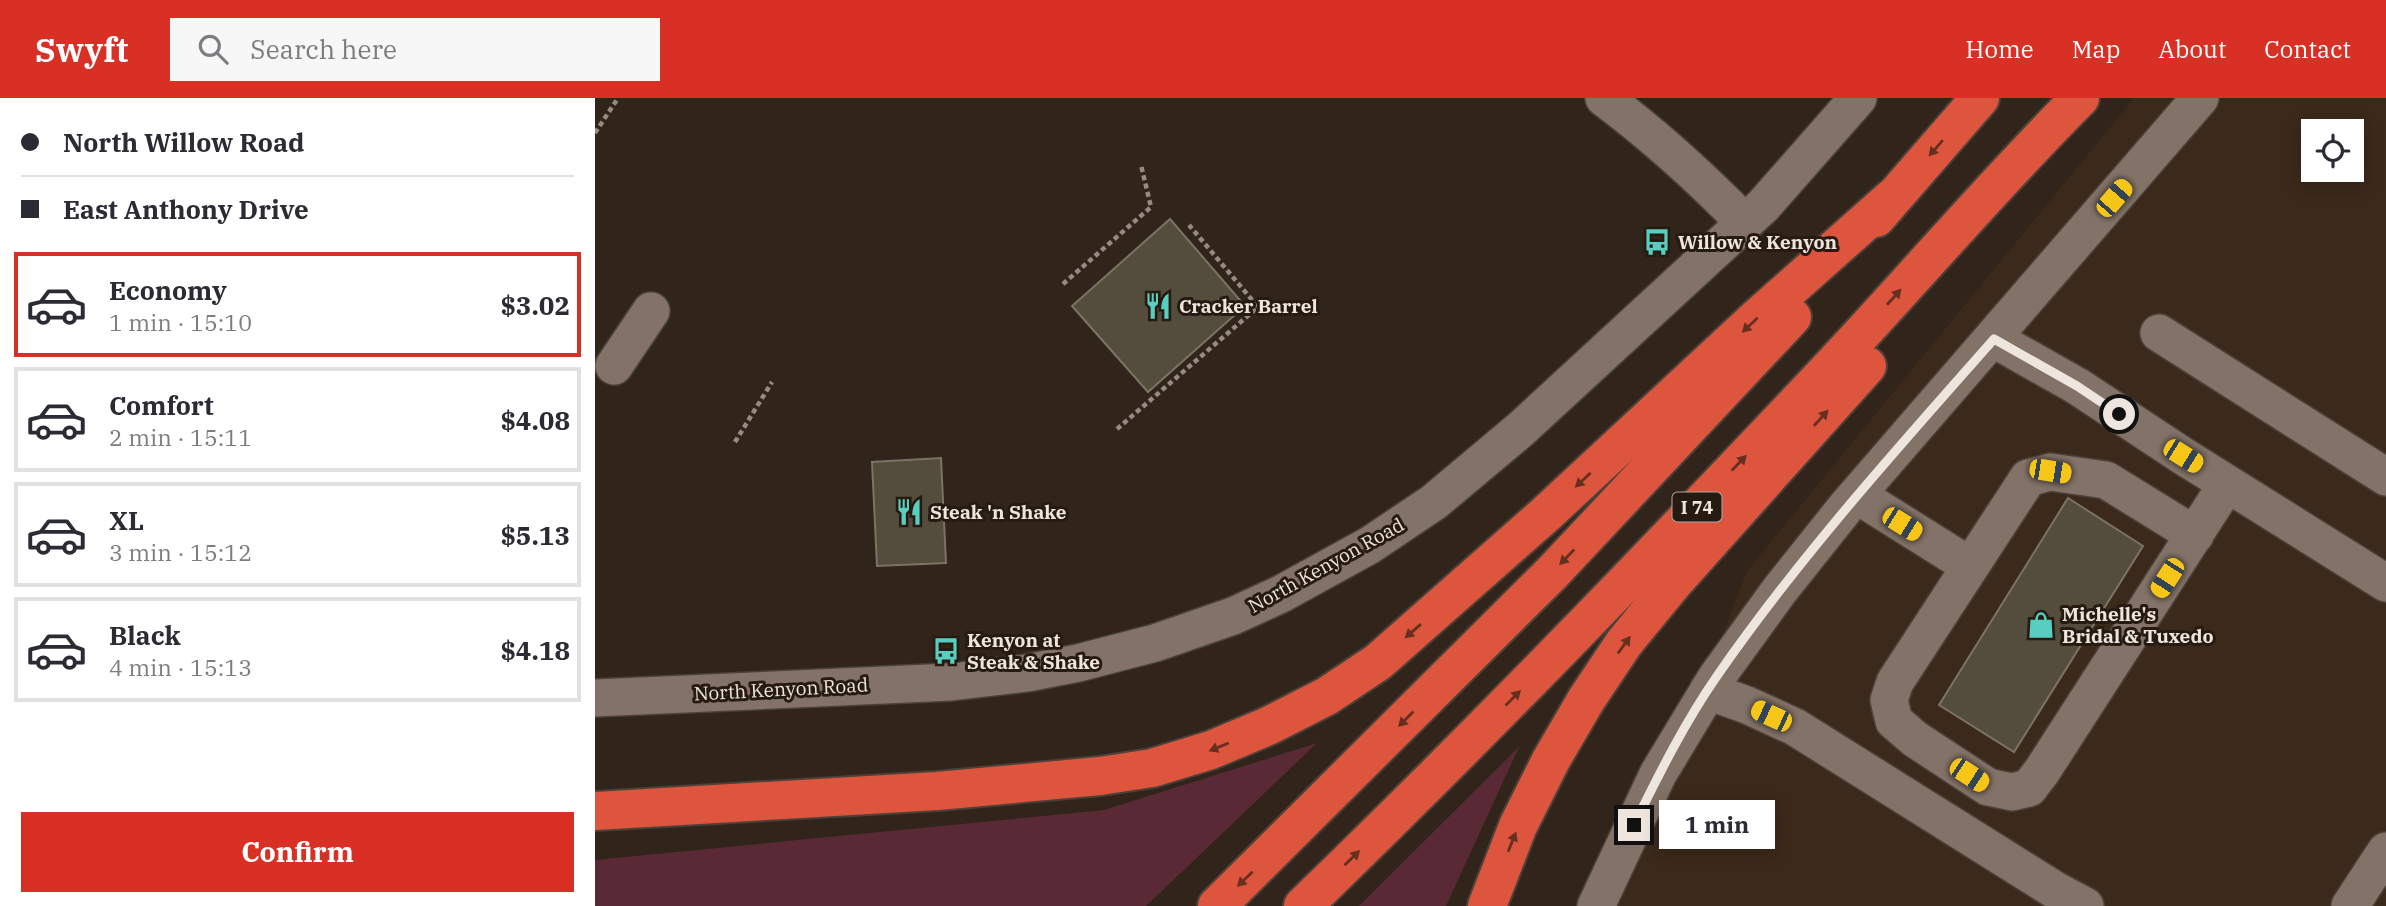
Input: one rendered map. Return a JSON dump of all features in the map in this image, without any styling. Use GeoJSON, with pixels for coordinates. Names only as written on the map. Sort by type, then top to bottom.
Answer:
{"type":"FeatureCollection","features":[{"type":"Feature","properties":{"kind":"highway"},"geometry":{"type":"LineString","coordinates":[[1217,906],[1552,573],[1817,290],[1892,198],[1980,98]]}},
{"type":"Feature","properties":{"kind":"highway","name":"I 74"},"geometry":{"type":"LineString","coordinates":[[1303,906],[1593,617],[1830,368],[2027,151],[2080,98]]}},
{"type":"Feature","properties":{"kind":"highway"},"geometry":{"type":"LineString","coordinates":[[1487,906],[1518,827],[1551,760],[1624,643],[1674,582],[1984,233],[2087,98]]}},
{"type":"Feature","properties":{"kind":"highway"},"geometry":{"type":"LineString","coordinates":[[595,811],[937,791],[1100,776],[1152,768],[1211,750],[1268,726],[1327,696],[1378,662],[1547,513],[1892,198]]}},
{"type":"Feature","properties":{"kind":"street"},"geometry":{"type":"LineString","coordinates":[[1604,98],[1703,180],[1745,223]]}},
{"type":"Feature","properties":{"kind":"street","name":"North Kenyon Road"},"geometry":{"type":"LineString","coordinates":[[595,698],[951,682],[1027,673],[1155,643],[1233,616],[1281,594],[1359,551],[1434,502],[1521,429],[1763,206],[1858,98]]}},
{"type":"Feature","properties":{"kind":"street"},"geometry":{"type":"LineString","coordinates":[[1596,906],[1658,774],[1708,691],[1779,591],[1857,495],[2200,98]]}},
{"type":"Feature","properties":{"kind":"street"},"geometry":{"type":"LineString","coordinates":[[614,366],[651,311]]}},
{"type":"Feature","properties":{"kind":"street"},"geometry":{"type":"LineString","coordinates":[[2159,333],[2386,477]]}},
{"type":"Feature","properties":{"kind":"street"},"geometry":{"type":"LineString","coordinates":[[1994,339],[2077,386],[2386,583]]}},
{"type":"Feature","properties":{"kind":"street"},"geometry":{"type":"LineString","coordinates":[[2195,535],[2106,480],[2050,471],[2028,478],[1895,682],[1889,700],[1894,722],[1987,787],[2012,792],[2029,788],[2042,771],[2195,535],[2227,484]]}},
{"type":"Feature","properties":{"kind":"street"},"geometry":{"type":"LineString","coordinates":[[1857,495],[1970,566]]}},
{"type":"Feature","properties":{"kind":"street"},"geometry":{"type":"LineString","coordinates":[[1708,691],[1795,727],[2055,890],[2085,906]]}},
{"type":"Feature","properties":{"kind":"street"},"geometry":{"type":"LineString","coordinates":[[2350,906],[2386,851]]}},
{"type":"Feature","properties":{"kind":"path"},"geometry":{"type":"LineString","coordinates":[[595,134],[618,98]]}},
{"type":"Feature","properties":{"kind":"path"},"geometry":{"type":"LineString","coordinates":[[1063,284],[1151,207],[1141,166]]}},
{"type":"Feature","properties":{"kind":"path"},"geometry":{"type":"LineString","coordinates":[[1117,429],[1258,307],[1189,225]]}},
{"type":"Feature","properties":{"kind":"path"},"geometry":{"type":"LineString","coordinates":[[735,442],[772,382]]}},
{"type":"Feature","properties":{"kind":"shaded area"},"geometry":{"type":"Polygon","coordinates":[[[2134,98],[2386,98],[2386,906],[1618,906],[1747,571],[2134,98]]]}},
{"type":"Feature","properties":{"kind":"shaded area"},"geometry":{"type":"Polygon","coordinates":[[[1317,743],[1146,906],[595,906],[595,860],[1104,810],[1317,743]]]}},
{"type":"Feature","properties":{"kind":"shaded area"},"geometry":{"type":"Polygon","coordinates":[[[1519,747],[1446,906],[1359,906],[1519,747]]]}},
{"type":"Feature","properties":{"kind":"building","name":"Cracker Barrel"},"geometry":{"type":"Polygon","coordinates":[[[1170,219],[1245,306],[1148,392],[1072,306],[1170,219]]]}},
{"type":"Feature","properties":{"kind":"building","name":"Steak 'n Shake"},"geometry":{"type":"Polygon","coordinates":[[[941,458],[946,563],[877,566],[872,462],[941,458]]]}},
{"type":"Feature","properties":{"kind":"building","name":"Michelle's Bridal & Tuxedo"},"geometry":{"type":"Polygon","coordinates":[[[2068,498],[2143,546],[2014,752],[1939,705],[2068,498]]]}},
{"type":"Feature","properties":{"kind":"place","name":"Willow & Kenyon"},"geometry":{"type":"Point","coordinates":[1657,242]}},
{"type":"Feature","properties":{"kind":"place","name":"Cracker Barrel"},"geometry":{"type":"Point","coordinates":[1158,306]}},
{"type":"Feature","properties":{"kind":"place","name":"Steak 'n Shake"},"geometry":{"type":"Point","coordinates":[909,512]}},
{"type":"Feature","properties":{"kind":"place","name":"Michelle's Bridal & Tuxedo"},"geometry":{"type":"Point","coordinates":[2041,625]}},
{"type":"Feature","properties":{"kind":"place","name":"Kenyon at Steak & Shake"},"geometry":{"type":"Point","coordinates":[946,651]}},
{"type":"Feature","properties":{"kind":"route"},"geometry":{"type":"LineString","coordinates":[[1634,825],[1658,774],[1716,678],[1779,591],[1846,507],[1994,339],[2077,386],[2119,414]]}}]}
